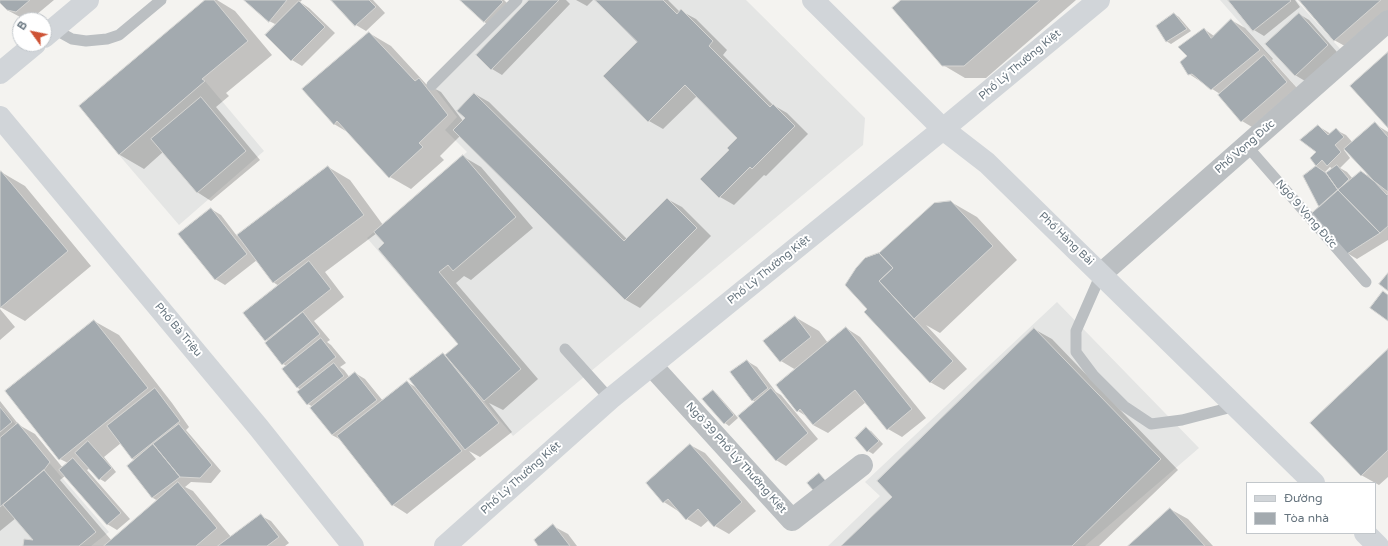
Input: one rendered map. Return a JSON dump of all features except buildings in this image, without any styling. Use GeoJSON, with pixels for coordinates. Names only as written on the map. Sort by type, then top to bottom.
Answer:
{"type":"FeatureCollection","features":[{"type":"Feature","properties":{"kind":"main road"},"geometry":{"type":"LineString","coordinates":[[52,30],[88,0]]}},
{"type":"Feature","properties":{"kind":"main road","name":"Phố Hàng Bài"},"geometry":{"type":"LineString","coordinates":[[813,0],[943,129],[987,163],[1313,482]]}},
{"type":"Feature","properties":{"kind":"main road","name":"Phố Lý Thường Kiệt"},"geometry":{"type":"LineString","coordinates":[[445,546],[610,399],[943,129],[1099,0]]}},
{"type":"Feature","properties":{"kind":"main road"},"geometry":{"type":"LineString","coordinates":[[0,73],[25,52]]}},
{"type":"Feature","properties":{"kind":"main road","name":"Phố Bà Triệu"},"geometry":{"type":"LineString","coordinates":[[0,117],[254,422],[353,546]]}},
{"type":"Feature","properties":{"kind":"main road"},"geometry":{"type":"LineString","coordinates":[[1366,534],[1378,546]]}},
{"type":"Feature","properties":{"kind":"street","name":"Phố Vọng Đức"},"geometry":{"type":"LineString","coordinates":[[1101,274],[1388,21]]}},
{"type":"Feature","properties":{"kind":"street","name":"Ngõ 39 Phố Lý Thường Kiệt"},"geometry":{"type":"LineString","coordinates":[[652,366],[792,520],[862,465]]}},
{"type":"Feature","properties":{"kind":"lane"},"geometry":{"type":"LineString","coordinates":[[52,34],[86,41],[107,39],[119,35],[161,0]]}},
{"type":"Feature","properties":{"kind":"lane"},"geometry":{"type":"LineString","coordinates":[[432,85],[517,0]]}},
{"type":"Feature","properties":{"kind":"lane","name":"Ngõ 9 Vọng Đức"},"geometry":{"type":"LineString","coordinates":[[1247,146],[1366,282]]}},
{"type":"Feature","properties":{"kind":"lane"},"geometry":{"type":"LineString","coordinates":[[1101,274],[1076,331],[1076,352],[1094,376],[1124,406],[1151,424],[1182,420],[1236,406]]}},
{"type":"Feature","properties":{"kind":"lane"},"geometry":{"type":"LineString","coordinates":[[565,349],[610,399]]}},
{"type":"Feature","properties":{"kind":"shaded area"},"geometry":{"type":"Polygon","coordinates":[[[522,0],[746,0],[865,118],[863,145],[513,436],[445,355],[458,344],[367,238],[467,152],[445,130],[457,117],[433,86],[522,0]]]}},
{"type":"Feature","properties":{"kind":"shaded area"},"geometry":{"type":"Polygon","coordinates":[[[1220,0],[1296,0],[1343,52],[1299,90],[1220,0]]]}},
{"type":"Feature","properties":{"kind":"shaded area"},"geometry":{"type":"Polygon","coordinates":[[[205,81],[264,151],[179,225],[119,155],[205,81]]]}},
{"type":"Feature","properties":{"kind":"shaded area"},"geometry":{"type":"Polygon","coordinates":[[[1057,302],[1199,448],[1085,546],[828,546],[880,496],[865,482],[1057,302]]]}},
{"type":"Feature","properties":{"kind":"shaded area"},"geometry":{"type":"Polygon","coordinates":[[[0,406],[109,532],[91,546],[0,546],[0,406]]]}}]}
